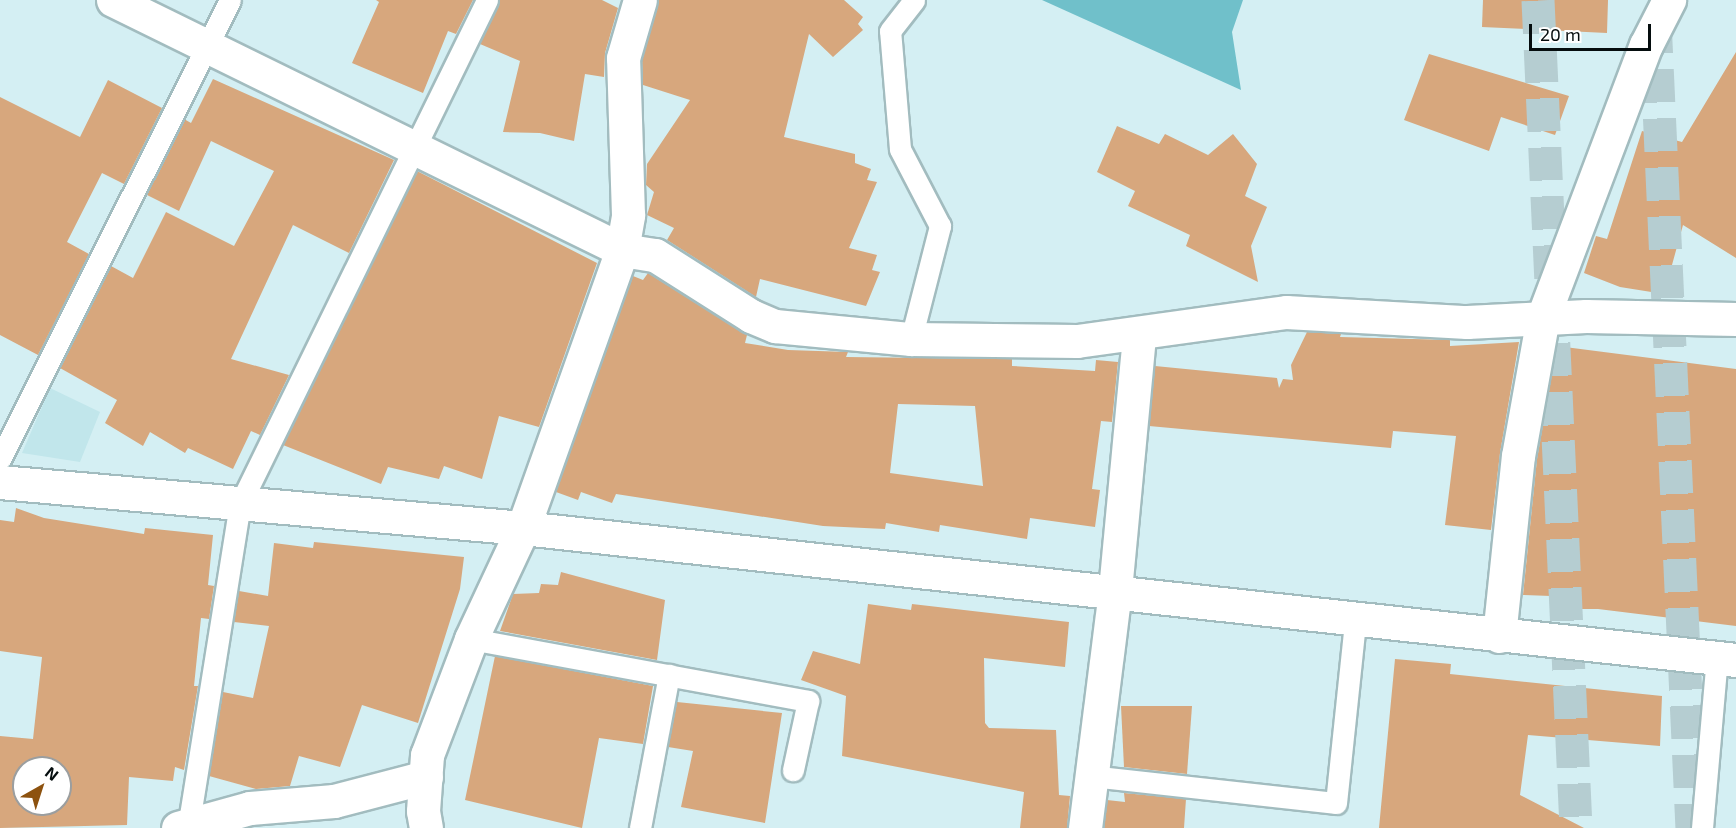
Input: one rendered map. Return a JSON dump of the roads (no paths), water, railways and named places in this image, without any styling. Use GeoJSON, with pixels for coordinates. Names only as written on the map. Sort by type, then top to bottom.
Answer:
{"type":"FeatureCollection","features":[{"type":"Feature","properties":{"kind":"street"},"geometry":{"type":"LineString","coordinates":[[113,0],[622,250],[656,255],[751,316],[775,326],[911,339],[1077,341],[1286,312],[1467,322],[1544,317],[1736,319]]}},
{"type":"Feature","properties":{"kind":"street"},"geometry":{"type":"LineString","coordinates":[[426,828],[428,754],[471,639],[523,528],[622,250],[628,215],[623,58],[640,0]]}},
{"type":"Feature","properties":{"kind":"street"},"geometry":{"type":"LineString","coordinates":[[1499,636],[1518,456],[1544,317],[1646,45],[1669,0]]}},
{"type":"Feature","properties":{"kind":"street"},"geometry":{"type":"LineString","coordinates":[[1085,828],[1115,590],[1139,334]]}},
{"type":"Feature","properties":{"kind":"street"},"geometry":{"type":"LineString","coordinates":[[0,482],[523,528],[1115,590],[1355,621],[1726,659]]}},
{"type":"Feature","properties":{"kind":"street"},"geometry":{"type":"LineString","coordinates":[[185,827],[250,808],[334,801],[426,777]]}},
{"type":"Feature","properties":{"kind":"lane"},"geometry":{"type":"LineString","coordinates":[[0,459],[230,0]]}},
{"type":"Feature","properties":{"kind":"lane"},"geometry":{"type":"LineString","coordinates":[[185,827],[240,504],[487,0]]}},
{"type":"Feature","properties":{"kind":"lane"},"geometry":{"type":"LineString","coordinates":[[911,339],[940,226],[900,149],[890,31],[914,0]]}},
{"type":"Feature","properties":{"kind":"lane"},"geometry":{"type":"LineString","coordinates":[[1091,776],[1336,803],[1355,621]]}},
{"type":"Feature","properties":{"kind":"lane"},"geometry":{"type":"LineString","coordinates":[[471,639],[808,700],[793,770]]}},
{"type":"Feature","properties":{"kind":"lane"},"geometry":{"type":"LineString","coordinates":[[1702,828],[1726,659]]}},
{"type":"Feature","properties":{"kind":"lane"},"geometry":{"type":"LineString","coordinates":[[640,828],[669,675]]}},
{"type":"Feature","properties":{"kind":"tunnel"},"geometry":{"type":"LineString","coordinates":[[1538,0],[1576,828]]}},
{"type":"Feature","properties":{"kind":"tunnel"},"geometry":{"type":"LineString","coordinates":[[1655,20],[1692,828]]}}]}
